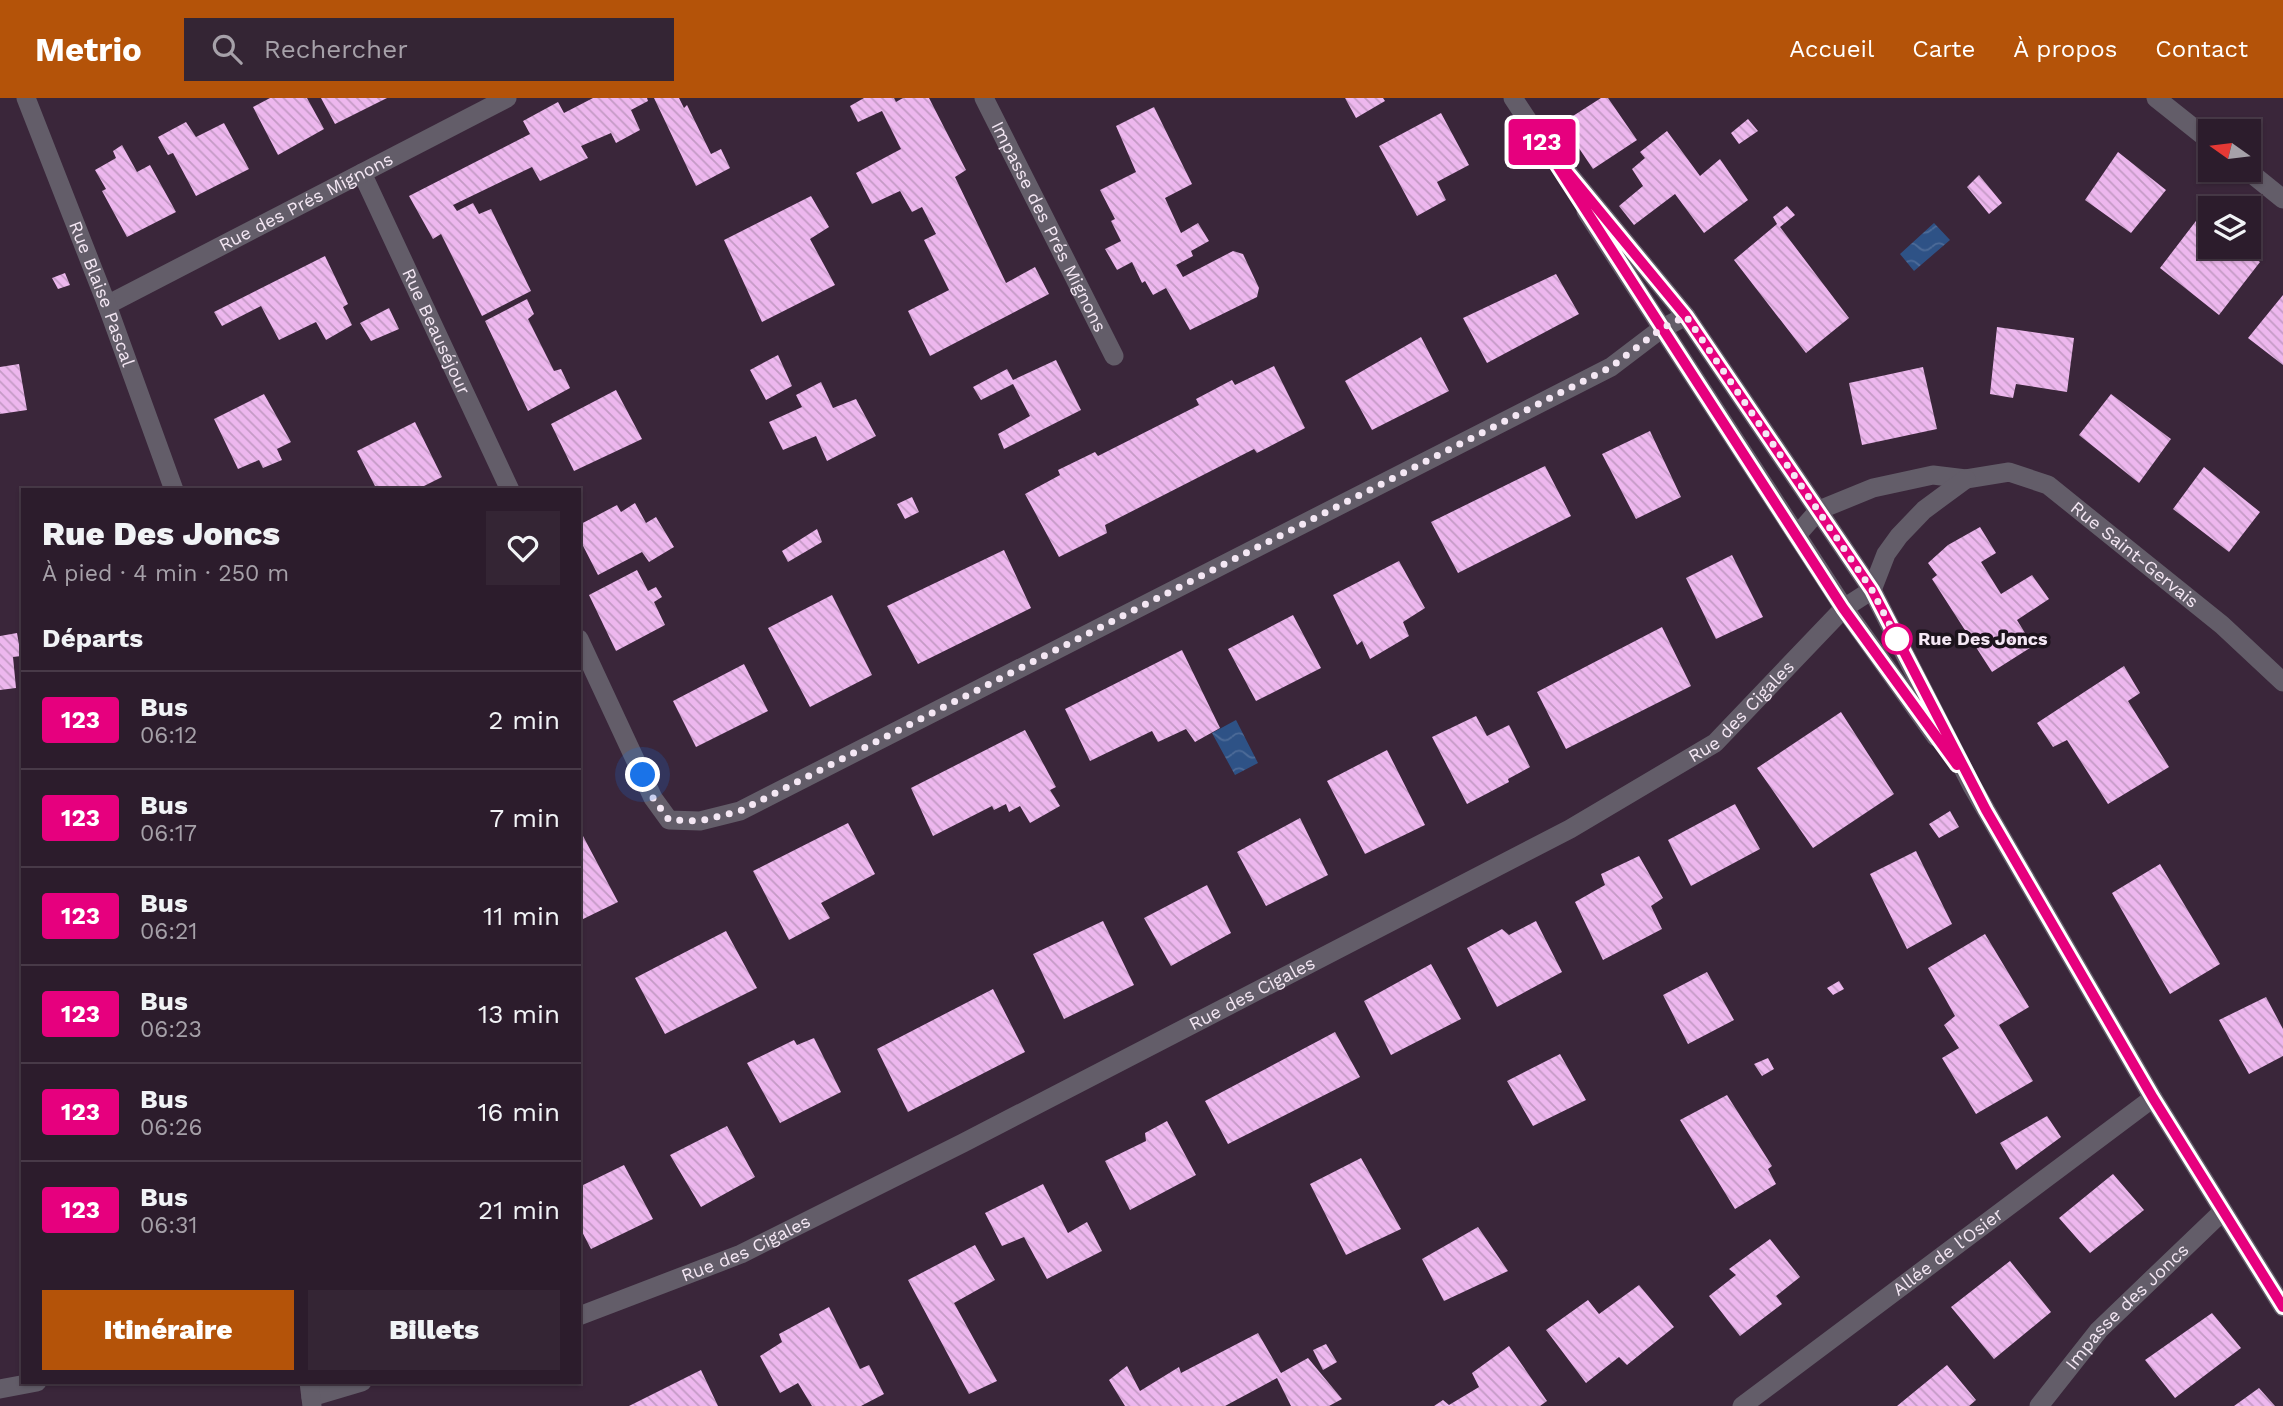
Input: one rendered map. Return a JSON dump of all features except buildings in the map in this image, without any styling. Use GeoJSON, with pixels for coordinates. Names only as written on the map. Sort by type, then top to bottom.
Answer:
{"type":"FeatureCollection","features":[{"type":"Feature","properties":{"kind":"street","name":"Rue Blaise Pascal"},"geometry":{"type":"LineString","coordinates":[[26,98],[107,305],[173,488]]}},
{"type":"Feature","properties":{"kind":"street","name":"Rue des Prés Mignons"},"geometry":{"type":"LineString","coordinates":[[107,305],[507,98]]}},
{"type":"Feature","properties":{"kind":"street","name":"Impasse des Prés Mignons"},"geometry":{"type":"LineString","coordinates":[[984,98],[1114,356]]}},
{"type":"Feature","properties":{"kind":"street"},"geometry":{"type":"LineString","coordinates":[[1513,98],[1843,608],[1972,786]]}},
{"type":"Feature","properties":{"kind":"street"},"geometry":{"type":"LineString","coordinates":[[2156,98],[2198,131]]}},
{"type":"Feature","properties":{"kind":"street"},"geometry":{"type":"LineString","coordinates":[[1540,139],[1686,316],[1872,590],[1972,786],[2153,1098],[2283,1307]]}},
{"type":"Feature","properties":{"kind":"street","name":"Rue Beauséjour"},"geometry":{"type":"LineString","coordinates":[[362,173],[509,488]]}},
{"type":"Feature","properties":{"kind":"street"},"geometry":{"type":"LineString","coordinates":[[2261,181],[2283,199]]}},
{"type":"Feature","properties":{"kind":"street"},"geometry":{"type":"LineString","coordinates":[[581,643],[653,798],[669,820],[700,821],[740,811],[1611,367],[1661,329],[1686,316]]}},
{"type":"Feature","properties":{"kind":"street","name":"Rue Saint-Gervais"},"geometry":{"type":"LineString","coordinates":[[1797,536],[1819,510],[1873,488],[1933,475],[1966,479],[2009,472],[2048,485],[2222,625],[2283,682]]}},
{"type":"Feature","properties":{"kind":"street","name":"Rue Saint-Gervais"},"geometry":{"type":"LineString","coordinates":[[1872,590],[1886,554],[1899,536],[1924,510],[1966,479]]}},
{"type":"Feature","properties":{"kind":"street","name":"Rue des Cigales"},"geometry":{"type":"LineString","coordinates":[[581,1315],[741,1254],[1570,829],[1715,743],[1843,608],[1872,590]]}},
{"type":"Feature","properties":{"kind":"street","name":"Allée de l'Osier"},"geometry":{"type":"LineString","coordinates":[[1742,1406],[2153,1098]]}},
{"type":"Feature","properties":{"kind":"street","name":"Impasse des Joncs"},"geometry":{"type":"LineString","coordinates":[[2039,1406],[2099,1330],[2222,1212]]}},
{"type":"Feature","properties":{"kind":"street"},"geometry":{"type":"LineString","coordinates":[[0,1389],[26,1384]]}},
{"type":"Feature","properties":{"kind":"street"},"geometry":{"type":"LineString","coordinates":[[311,1395],[354,1384]]}},
{"type":"Feature","properties":{"kind":"water"},"geometry":{"type":"Polygon","coordinates":[[[1934,223],[1950,240],[1914,271],[1900,254],[1934,223]]]}},
{"type":"Feature","properties":{"kind":"water"},"geometry":{"type":"Polygon","coordinates":[[[1236,720],[1258,763],[1235,775],[1212,733],[1236,720]]]}},
{"type":"Feature","properties":{"kind":"bus line","name":"123"},"geometry":{"type":"LineString","coordinates":[[1957,765],[1843,608],[1540,139],[1686,316],[1872,590],[1972,786],[2153,1098],[2283,1307]]}},
{"type":"Feature","properties":{"kind":"place","name":"Rue Des Joncs"},"geometry":{"type":"Point","coordinates":[1897,639]}},
{"type":"Feature","properties":{"kind":"route"},"geometry":{"type":"LineString","coordinates":[[643,775],[653,798],[669,820],[700,821],[740,811],[1611,367],[1661,329],[1686,316],[1872,590],[1897,639]]}}]}
